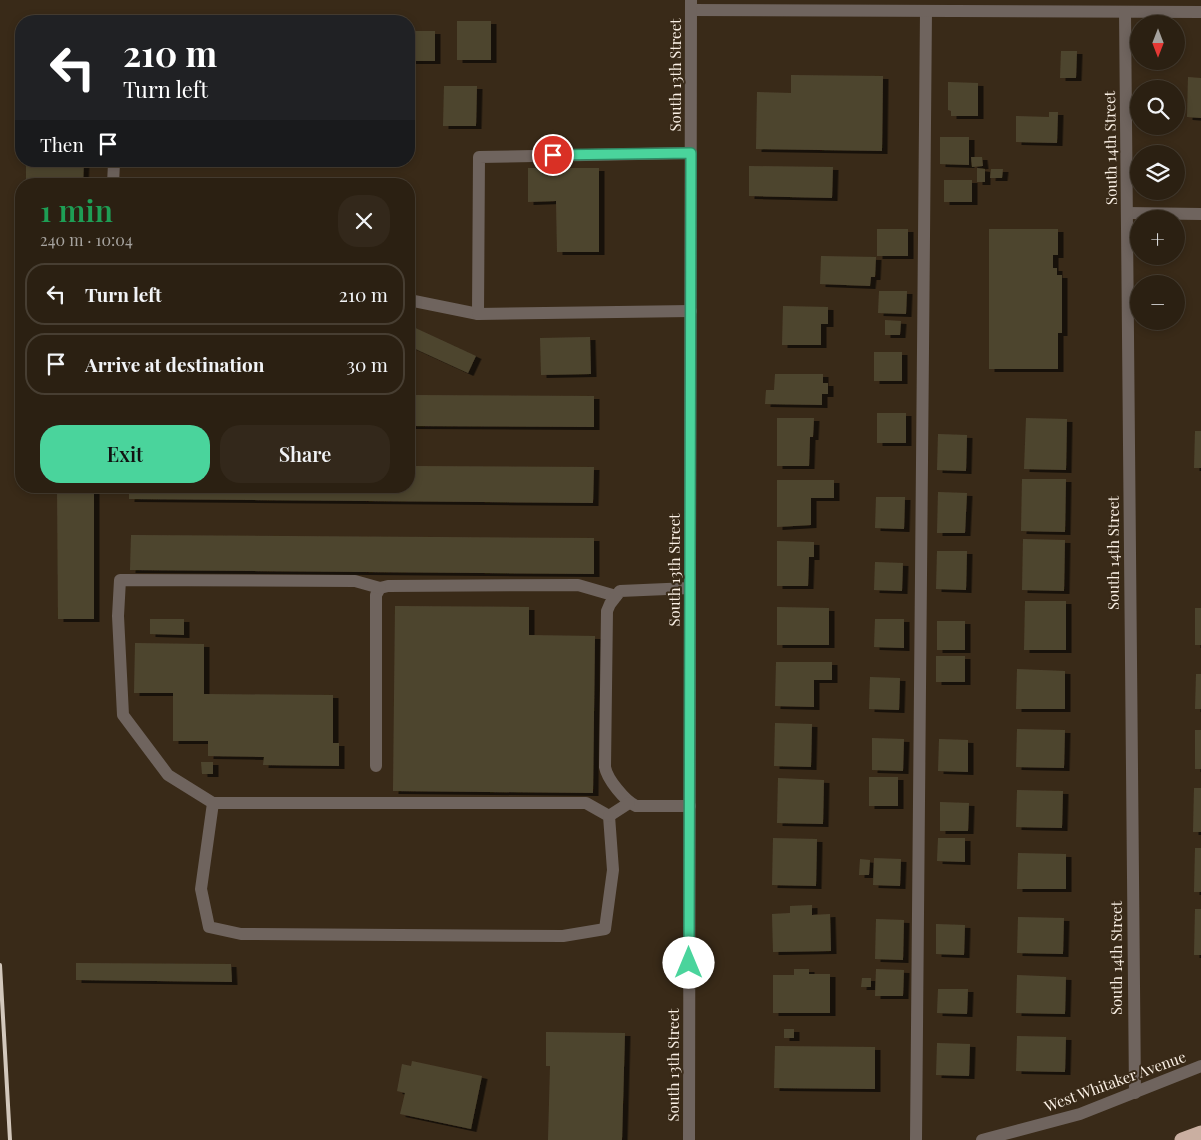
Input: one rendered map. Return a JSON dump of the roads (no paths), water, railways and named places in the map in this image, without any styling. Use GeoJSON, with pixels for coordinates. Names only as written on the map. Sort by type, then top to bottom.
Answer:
{"type":"FeatureCollection","features":[{"type":"Feature","properties":{"kind":"highway"},"geometry":{"type":"LineString","coordinates":[[1182,1140],[1201,1133]]}},
{"type":"Feature","properties":{"kind":"street"},"geometry":{"type":"LineString","coordinates":[[691,5],[926,12],[1201,12]]}},
{"type":"Feature","properties":{"kind":"street","name":"South 13th Street"},"geometry":{"type":"LineString","coordinates":[[689,1140],[691,5]]}},
{"type":"Feature","properties":{"kind":"street"},"geometry":{"type":"LineString","coordinates":[[916,1140],[926,12]]}},
{"type":"Feature","properties":{"kind":"street","name":"South 14th Street"},"geometry":{"type":"LineString","coordinates":[[1125,12],[1134,1093]]}},
{"type":"Feature","properties":{"kind":"street"},"geometry":{"type":"LineString","coordinates":[[478,314],[480,157],[691,153]]}},
{"type":"Feature","properties":{"kind":"street"},"geometry":{"type":"LineString","coordinates":[[1127,213],[1201,214]]}},
{"type":"Feature","properties":{"kind":"street"},"geometry":{"type":"LineString","coordinates":[[415,301],[478,314],[691,311]]}},
{"type":"Feature","properties":{"kind":"street"},"geometry":{"type":"LineString","coordinates":[[609,816],[586,803],[213,803],[168,775],[123,715],[118,616],[120,580],[355,581],[380,588],[388,586],[578,585],[616,596]]}},
{"type":"Feature","properties":{"kind":"street"},"geometry":{"type":"LineString","coordinates":[[376,766],[376,595],[380,588]]}},
{"type":"Feature","properties":{"kind":"street"},"geometry":{"type":"LineString","coordinates":[[690,588],[620,591],[607,611],[605,767],[606,774],[629,803],[636,806],[690,806]]}},
{"type":"Feature","properties":{"kind":"street"},"geometry":{"type":"LineString","coordinates":[[213,803],[201,889],[209,927],[241,934],[563,936],[605,929],[613,870],[609,816]]}},
{"type":"Feature","properties":{"kind":"street"},"geometry":{"type":"LineString","coordinates":[[609,816],[629,803]]}},
{"type":"Feature","properties":{"kind":"street","name":"West Whitaker Avenue"},"geometry":{"type":"LineString","coordinates":[[982,1140],[1080,1114],[1201,1066]]}},
{"type":"Feature","properties":{"kind":"railway"},"geometry":{"type":"LineString","coordinates":[[0,965],[10,1140]]}}]}
